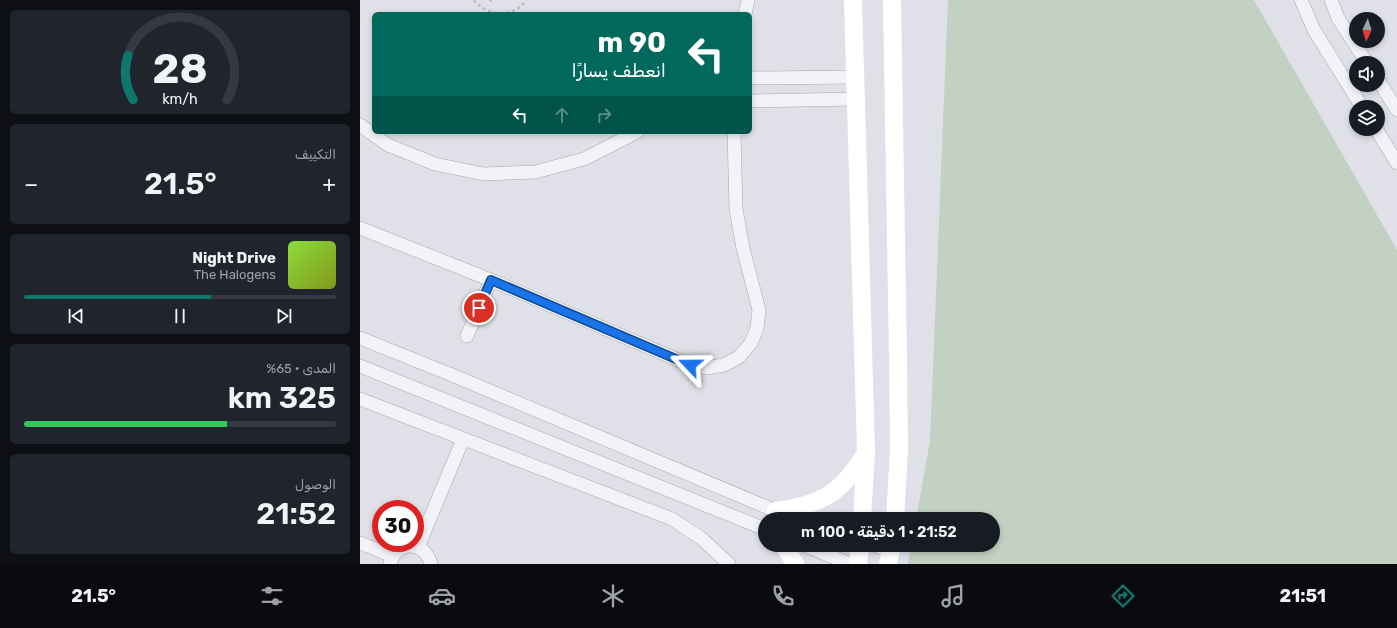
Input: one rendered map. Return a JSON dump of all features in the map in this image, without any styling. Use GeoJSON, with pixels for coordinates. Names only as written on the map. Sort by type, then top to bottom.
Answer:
{"type":"FeatureCollection","features":[{"type":"Feature","properties":{"kind":"street"},"geometry":{"type":"LineString","coordinates":[[745,12],[748,0]]}},
{"type":"Feature","properties":{"kind":"street"},"geometry":{"type":"LineString","coordinates":[[853,0],[866,451],[862,512]]}},
{"type":"Feature","properties":{"kind":"street"},"geometry":{"type":"LineString","coordinates":[[892,0],[899,449],[895,512]]}},
{"type":"Feature","properties":{"kind":"street"},"geometry":{"type":"LineString","coordinates":[[1301,0],[1314,30],[1358,100]]}},
{"type":"Feature","properties":{"kind":"street"},"geometry":{"type":"LineString","coordinates":[[1330,0],[1338,18],[1362,56]]}},
{"type":"Feature","properties":{"kind":"street"},"geometry":{"type":"LineString","coordinates":[[752,78],[856,77]]}},
{"type":"Feature","properties":{"kind":"street"},"geometry":{"type":"LineString","coordinates":[[1385,91],[1397,110]]}},
{"type":"Feature","properties":{"kind":"street"},"geometry":{"type":"LineString","coordinates":[[752,101],[857,99]]}},
{"type":"Feature","properties":{"kind":"street"},"geometry":{"type":"LineString","coordinates":[[360,125],[372,134]]}},
{"type":"Feature","properties":{"kind":"street"},"geometry":{"type":"LineString","coordinates":[[373,134],[388,145],[435,164],[484,174],[535,172],[584,159],[633,134]]}},
{"type":"Feature","properties":{"kind":"street"},"geometry":{"type":"LineString","coordinates":[[360,228],[491,280],[690,365],[707,368],[724,365],[739,356],[751,343],[757,328],[758,310],[743,248],[736,209],[734,134]]}},
{"type":"Feature","properties":{"kind":"street"},"geometry":{"type":"LineString","coordinates":[[1380,136],[1397,162]]}},
{"type":"Feature","properties":{"kind":"street"},"geometry":{"type":"LineString","coordinates":[[468,336],[491,280]]}},
{"type":"Feature","properties":{"kind":"street"},"geometry":{"type":"LineString","coordinates":[[360,338],[779,512]]}},
{"type":"Feature","properties":{"kind":"street"},"geometry":{"type":"LineString","coordinates":[[360,366],[758,526]]}},
{"type":"Feature","properties":{"kind":"street"},"geometry":{"type":"LineString","coordinates":[[360,399],[463,440],[672,519],[701,538],[729,564]]}},
{"type":"Feature","properties":{"kind":"street"},"geometry":{"type":"LineString","coordinates":[[424,533],[463,440]]}},
{"type":"Feature","properties":{"kind":"street"},"geometry":{"type":"LineString","coordinates":[[776,511],[799,508],[820,500],[839,488],[855,471],[866,451]]}},
{"type":"Feature","properties":{"kind":"street"},"geometry":{"type":"LineString","coordinates":[[360,543],[392,560]]}},
{"type":"Feature","properties":{"kind":"street"},"geometry":{"type":"LineString","coordinates":[[424,550],[430,557],[431,564]]}},
{"type":"Feature","properties":{"kind":"street"},"geometry":{"type":"LineString","coordinates":[[788,552],[795,564]]}},
{"type":"Feature","properties":{"kind":"street"},"geometry":{"type":"LineString","coordinates":[[821,552],[850,564]]}},
{"type":"Feature","properties":{"kind":"street"},"geometry":{"type":"LineString","coordinates":[[858,564],[859,552]]}},
{"type":"Feature","properties":{"kind":"path"},"geometry":{"type":"LineString","coordinates":[[474,0],[486,10],[493,12]]}},
{"type":"Feature","properties":{"kind":"path"},"geometry":{"type":"LineString","coordinates":[[508,12],[516,9],[526,0]]}},
{"type":"Feature","properties":{"kind":"green space"},"geometry":{"type":"Polygon","coordinates":[[[948,0],[1254,0],[1397,250],[1397,564],[908,564],[910,552],[1000,552],[1000,512],[917,512],[930,441],[948,0]]]}},
{"type":"Feature","properties":{"kind":"route"},"geometry":{"type":"LineString","coordinates":[[479,308],[491,280],[690,365]]}}]}
